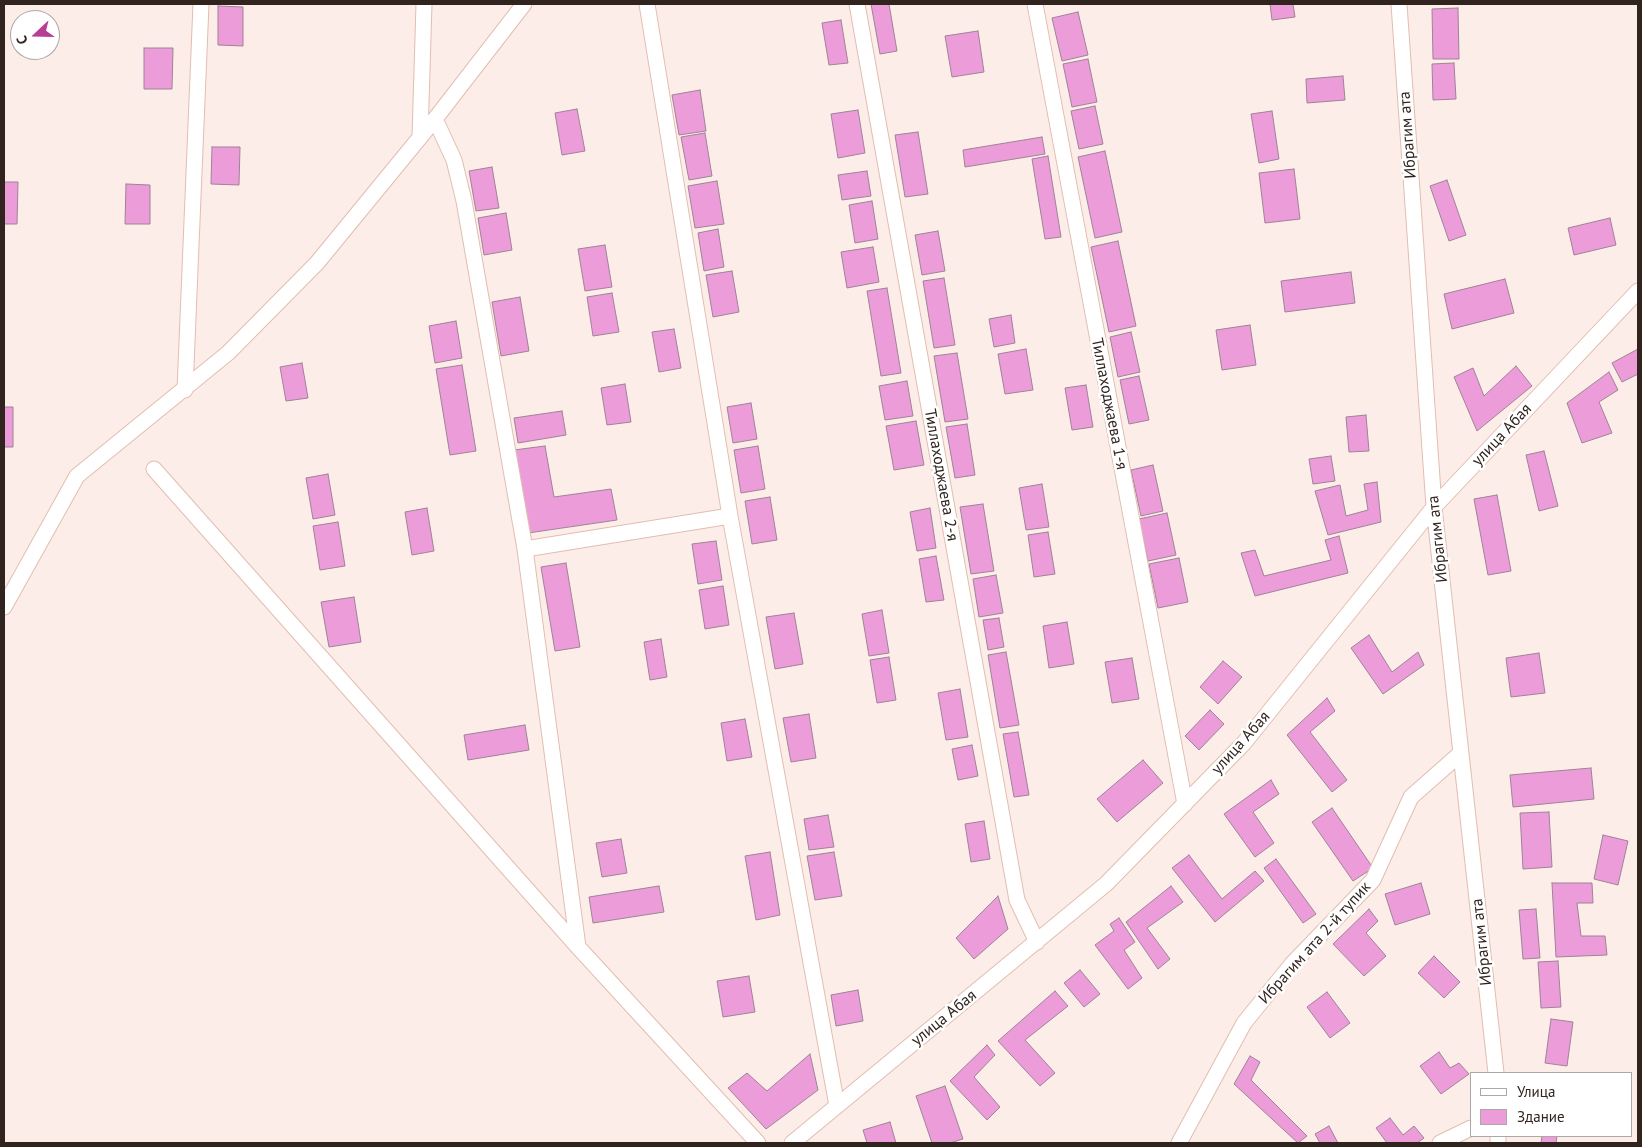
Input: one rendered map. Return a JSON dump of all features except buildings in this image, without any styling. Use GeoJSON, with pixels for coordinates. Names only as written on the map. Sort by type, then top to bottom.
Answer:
{"type":"FeatureCollection","features":[{"type":"Feature","properties":{"kind":"street"},"geometry":{"type":"LineString","coordinates":[[184,390],[201,4]]}},
{"type":"Feature","properties":{"kind":"street"},"geometry":{"type":"LineString","coordinates":[[420,137],[424,4]]}},
{"type":"Feature","properties":{"kind":"street"},"geometry":{"type":"LineString","coordinates":[[4,607],[77,476],[228,354],[317,263],[435,119],[524,4]]}},
{"type":"Feature","properties":{"kind":"street"},"geometry":{"type":"LineString","coordinates":[[647,4],[730,516],[837,1106]]}},
{"type":"Feature","properties":{"kind":"street","name":"Тиллаходжаева 2-я"},"geometry":{"type":"LineString","coordinates":[[858,4],[1017,900],[1036,942]]}},
{"type":"Feature","properties":{"kind":"street","name":"Тиллаходжаева 1-я"},"geometry":{"type":"LineString","coordinates":[[1035,4],[1185,804]]}},
{"type":"Feature","properties":{"kind":"street","name":"Ибрагим ата"},"geometry":{"type":"LineString","coordinates":[[1399,4],[1434,507],[1496,1072]]}},
{"type":"Feature","properties":{"kind":"street"},"geometry":{"type":"LineString","coordinates":[[435,119],[454,160],[464,201],[525,549],[578,947]]}},
{"type":"Feature","properties":{"kind":"street","name":"улица Абая"},"geometry":{"type":"LineString","coordinates":[[792,1143],[1106,884],[1244,743],[1434,507],[1638,291]]}},
{"type":"Feature","properties":{"kind":"street"},"geometry":{"type":"LineString","coordinates":[[154,469],[578,947],[758,1143]]}},
{"type":"Feature","properties":{"kind":"street"},"geometry":{"type":"LineString","coordinates":[[525,549],[730,516]]}},
{"type":"Feature","properties":{"kind":"street","name":"Ибрагим ата 2-й тупик"},"geometry":{"type":"LineString","coordinates":[[1179,1143],[1244,1023],[1292,964],[1373,880],[1411,797],[1461,753]]}},
{"type":"Feature","properties":{"kind":"street"},"geometry":{"type":"LineString","coordinates":[[1440,1143],[1470,1128]]}}]}
